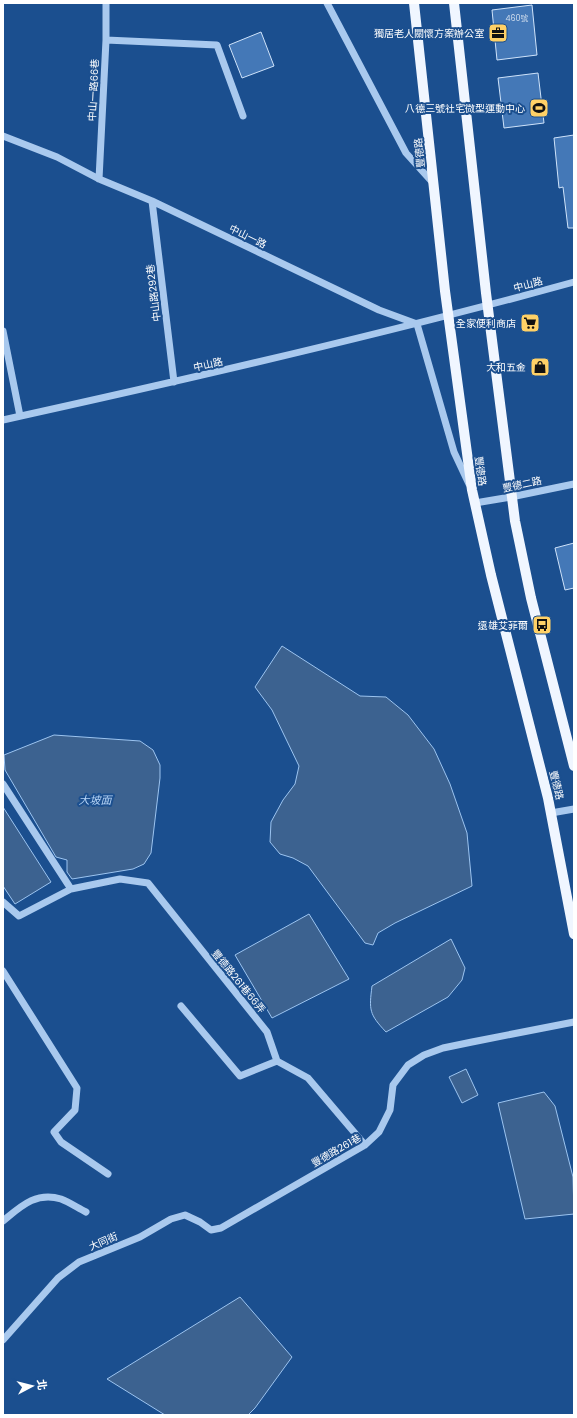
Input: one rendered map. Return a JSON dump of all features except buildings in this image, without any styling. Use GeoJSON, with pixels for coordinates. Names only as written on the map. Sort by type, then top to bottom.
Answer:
{"type":"FeatureCollection","features":[{"type":"Feature","properties":{"kind":"main road","name":"豐德路"},"geometry":{"type":"LineString","coordinates":[[414,3],[449,316],[474,503],[551,813],[574,934]]}},
{"type":"Feature","properties":{"kind":"main road"},"geometry":{"type":"LineString","coordinates":[[454,3],[511,497],[531,598],[574,766]]}},
{"type":"Feature","properties":{"kind":"street","name":"中山一路66巷"},"geometry":{"type":"LineString","coordinates":[[99,178],[106,40],[106,3]]}},
{"type":"Feature","properties":{"kind":"street"},"geometry":{"type":"LineString","coordinates":[[327,3],[406,153],[434,184]]}},
{"type":"Feature","properties":{"kind":"street"},"geometry":{"type":"LineString","coordinates":[[106,40],[217,45],[243,116]]}},
{"type":"Feature","properties":{"kind":"street","name":"中山一路"},"geometry":{"type":"LineString","coordinates":[[3,136],[57,157],[379,310],[417,324]]}},
{"type":"Feature","properties":{"kind":"street","name":"中山路292巷"},"geometry":{"type":"LineString","coordinates":[[152,201],[174,382]]}},
{"type":"Feature","properties":{"kind":"street","name":"中山路"},"geometry":{"type":"LineString","coordinates":[[488,306],[574,282]]}},
{"type":"Feature","properties":{"kind":"street"},"geometry":{"type":"LineString","coordinates":[[472,490],[454,452],[417,324],[488,306]]}},
{"type":"Feature","properties":{"kind":"street","name":"中山路"},"geometry":{"type":"LineString","coordinates":[[3,420],[174,382],[417,324]]}},
{"type":"Feature","properties":{"kind":"street"},"geometry":{"type":"LineString","coordinates":[[3,331],[20,416]]}},
{"type":"Feature","properties":{"kind":"street","name":"豐德二路"},"geometry":{"type":"LineString","coordinates":[[474,503],[574,484]]}},
{"type":"Feature","properties":{"kind":"street"},"geometry":{"type":"LineString","coordinates":[[3,784],[71,889]]}},
{"type":"Feature","properties":{"kind":"street"},"geometry":{"type":"LineString","coordinates":[[551,813],[574,809]]}},
{"type":"Feature","properties":{"kind":"street","name":"豐德路261巷66弄"},"geometry":{"type":"LineString","coordinates":[[3,902],[19,916],[71,889],[120,879],[148,883],[267,1032],[277,1061]]}},
{"type":"Feature","properties":{"kind":"street"},"geometry":{"type":"LineString","coordinates":[[3,971],[77,1088],[75,1110],[54,1132],[61,1142],[108,1174]]}},
{"type":"Feature","properties":{"kind":"street"},"geometry":{"type":"LineString","coordinates":[[181,1006],[240,1076],[277,1061],[308,1078],[365,1145]]}},
{"type":"Feature","properties":{"kind":"street","name":"豐德路261巷"},"geometry":{"type":"LineString","coordinates":[[232,1222],[365,1145],[379,1132],[390,1110],[393,1085],[408,1064],[424,1055],[444,1048],[574,1022]]}},
{"type":"Feature","properties":{"kind":"street"},"geometry":{"type":"LineString","coordinates":[[3,1221],[26,1203],[45,1197],[60,1199],[86,1212]]}},
{"type":"Feature","properties":{"kind":"street","name":"大同街"},"geometry":{"type":"LineString","coordinates":[[3,1340],[58,1278],[79,1262],[140,1237],[171,1219],[185,1216],[200,1222],[210,1230],[221,1228],[232,1222]]}},
{"type":"Feature","properties":{"kind":"water"},"geometry":{"type":"Polygon","coordinates":[[[282,646],[360,696],[386,697],[408,715],[434,749],[450,784],[467,833],[472,886],[395,923],[378,933],[373,945],[365,943],[308,866],[293,858],[280,854],[270,842],[271,822],[283,800],[295,784],[299,766],[272,710],[255,687],[282,646]]]}},
{"type":"Feature","properties":{"kind":"water","name":"大坡面"},"geometry":{"type":"Polygon","coordinates":[[[54,735],[140,741],[153,750],[160,765],[160,778],[151,853],[144,864],[133,869],[72,879],[67,872],[67,860],[56,857],[5,770],[4,755],[54,735]]]}},
{"type":"Feature","properties":{"kind":"water"},"geometry":{"type":"Polygon","coordinates":[[[3,807],[51,882],[15,904],[3,886],[3,807]]]}},
{"type":"Feature","properties":{"kind":"water"},"geometry":{"type":"Polygon","coordinates":[[[309,914],[349,979],[272,1018],[235,955],[309,914]]]}},
{"type":"Feature","properties":{"kind":"water"},"geometry":{"type":"Polygon","coordinates":[[[451,939],[465,968],[462,980],[448,997],[386,1032],[373,1016],[371,1006],[372,986],[451,939]]]}},
{"type":"Feature","properties":{"kind":"water"},"geometry":{"type":"Polygon","coordinates":[[[466,1069],[478,1095],[462,1103],[449,1077],[466,1069]]]}},
{"type":"Feature","properties":{"kind":"water"},"geometry":{"type":"Polygon","coordinates":[[[544,1092],[555,1106],[573,1177],[574,1214],[525,1219],[498,1103],[544,1092]]]}},
{"type":"Feature","properties":{"kind":"water"},"geometry":{"type":"Polygon","coordinates":[[[240,1297],[292,1357],[255,1408],[248,1415],[165,1415],[107,1379],[240,1297]]]}},
{"type":"Feature","properties":{"kind":"place","name":"獨居老人關懷方案辦公室"},"geometry":{"type":"Point","coordinates":[498,33]}},
{"type":"Feature","properties":{"kind":"place","name":"八德三號社宅微型運動中心"},"geometry":{"type":"Point","coordinates":[539,108]}},
{"type":"Feature","properties":{"kind":"place","name":"全家便利商店"},"geometry":{"type":"Point","coordinates":[530,323]}},
{"type":"Feature","properties":{"kind":"place","name":"大和五金"},"geometry":{"type":"Point","coordinates":[540,367]}},
{"type":"Feature","properties":{"kind":"place","name":"遠雄艾菲爾"},"geometry":{"type":"Point","coordinates":[542,625]}}]}
